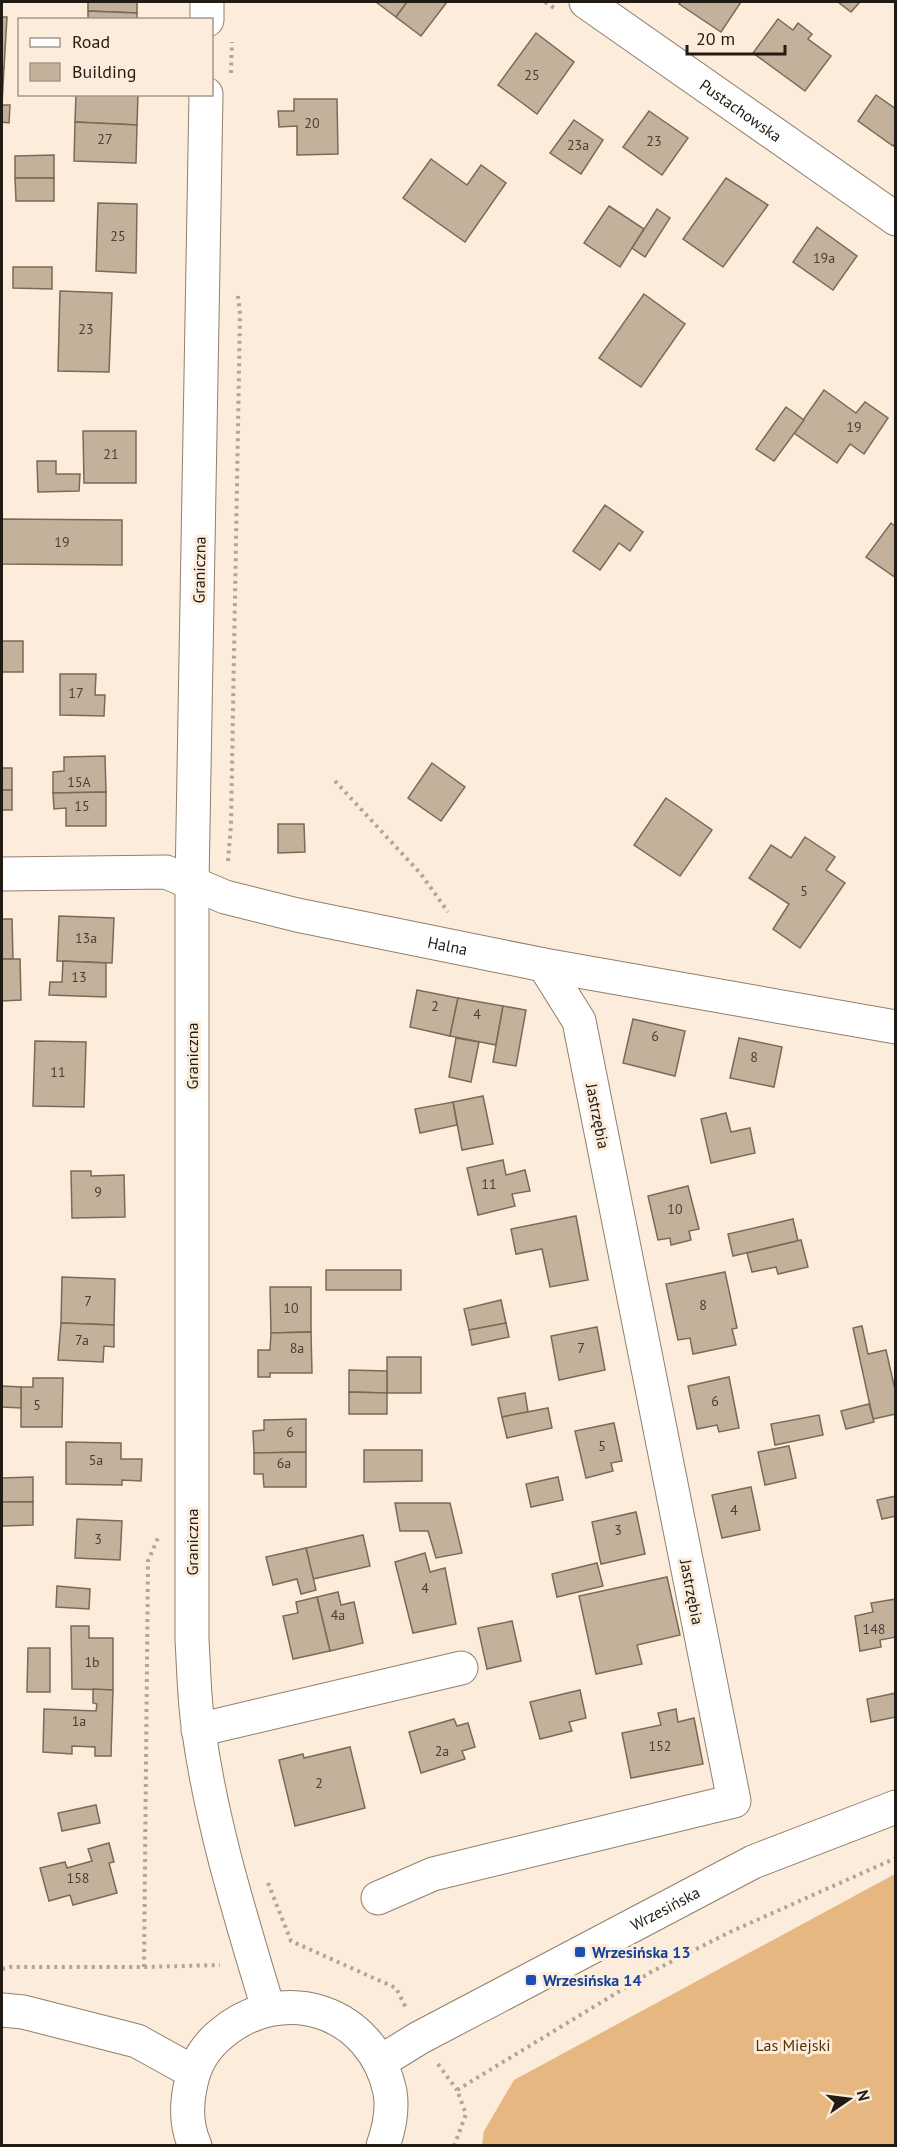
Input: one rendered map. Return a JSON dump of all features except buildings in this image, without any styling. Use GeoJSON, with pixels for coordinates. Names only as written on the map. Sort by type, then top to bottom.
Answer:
{"type":"FeatureCollection","features":[{"type":"Feature","properties":{"kind":"street"},"geometry":{"type":"LineString","coordinates":[[207,2],[207,18]]}},
{"type":"Feature","properties":{"kind":"street","name":"Pustachowska"},"geometry":{"type":"LineString","coordinates":[[586,2],[896,219]]}},
{"type":"Feature","properties":{"kind":"street","name":"Graniczna"},"geometry":{"type":"LineString","coordinates":[[206,96],[192,884],[192,1640],[198,1730],[220,1836],[268,2008]]}},
{"type":"Feature","properties":{"kind":"street","name":"Halna"},"geometry":{"type":"LineString","coordinates":[[2,874],[166,872],[225,897],[297,915],[544,965],[896,1027]]}},
{"type":"Feature","properties":{"kind":"street","name":"Jastrzębia"},"geometry":{"type":"LineString","coordinates":[[378,1898],[433,1874],[734,1802],[579,1021],[544,965]]}},
{"type":"Feature","properties":{"kind":"street"},"geometry":{"type":"LineString","coordinates":[[579,1021],[617,978]]}},
{"type":"Feature","properties":{"kind":"street"},"geometry":{"type":"LineString","coordinates":[[198,1730],[461,1668]]}},
{"type":"Feature","properties":{"kind":"street","name":"Wrzesińska"},"geometry":{"type":"LineString","coordinates":[[380,2062],[419,2038],[753,1862],[896,1807]]}},
{"type":"Feature","properties":{"kind":"street"},"geometry":{"type":"LineString","coordinates":[[195,2145],[191,2136],[186,2104],[193,2072],[210,2043],[236,2021],[268,2008],[301,2007],[333,2016],[360,2035],[380,2062],[390,2093],[390,2126],[383,2145]]}},
{"type":"Feature","properties":{"kind":"street"},"geometry":{"type":"LineString","coordinates":[[2,2010],[23,2012],[137,2041],[193,2072]]}},
{"type":"Feature","properties":{"kind":"path"},"geometry":{"type":"LineString","coordinates":[[335,782],[421,874],[449,914],[457,947]]}},
{"type":"Feature","properties":{"kind":"path"},"geometry":{"type":"LineString","coordinates":[[457,2090],[651,1972],[730,1932],[896,1858]]}},
{"type":"Feature","properties":{"kind":"path"},"geometry":{"type":"LineString","coordinates":[[267,1881],[291,1941],[396,1988],[419,2038],[457,2090],[466,2114],[454,2145]]}},
{"type":"Feature","properties":{"kind":"path"},"geometry":{"type":"LineString","coordinates":[[2,1969],[10,1967],[213,1965],[253,1959],[278,1951],[291,1941]]}},
{"type":"Feature","properties":{"kind":"green space","name":"Las Miejski"},"geometry":{"type":"Polygon","coordinates":[[[895,1874],[895,2145],[482,2145],[484,2131],[514,2080],[895,1874]]]}},
{"type":"Feature","properties":{"kind":"place","name":"Wrzesińska 13"},"geometry":{"type":"Point","coordinates":[580,1952]}},
{"type":"Feature","properties":{"kind":"place","name":"Wrzesińska 14"},"geometry":{"type":"Point","coordinates":[531,1980]}}]}
